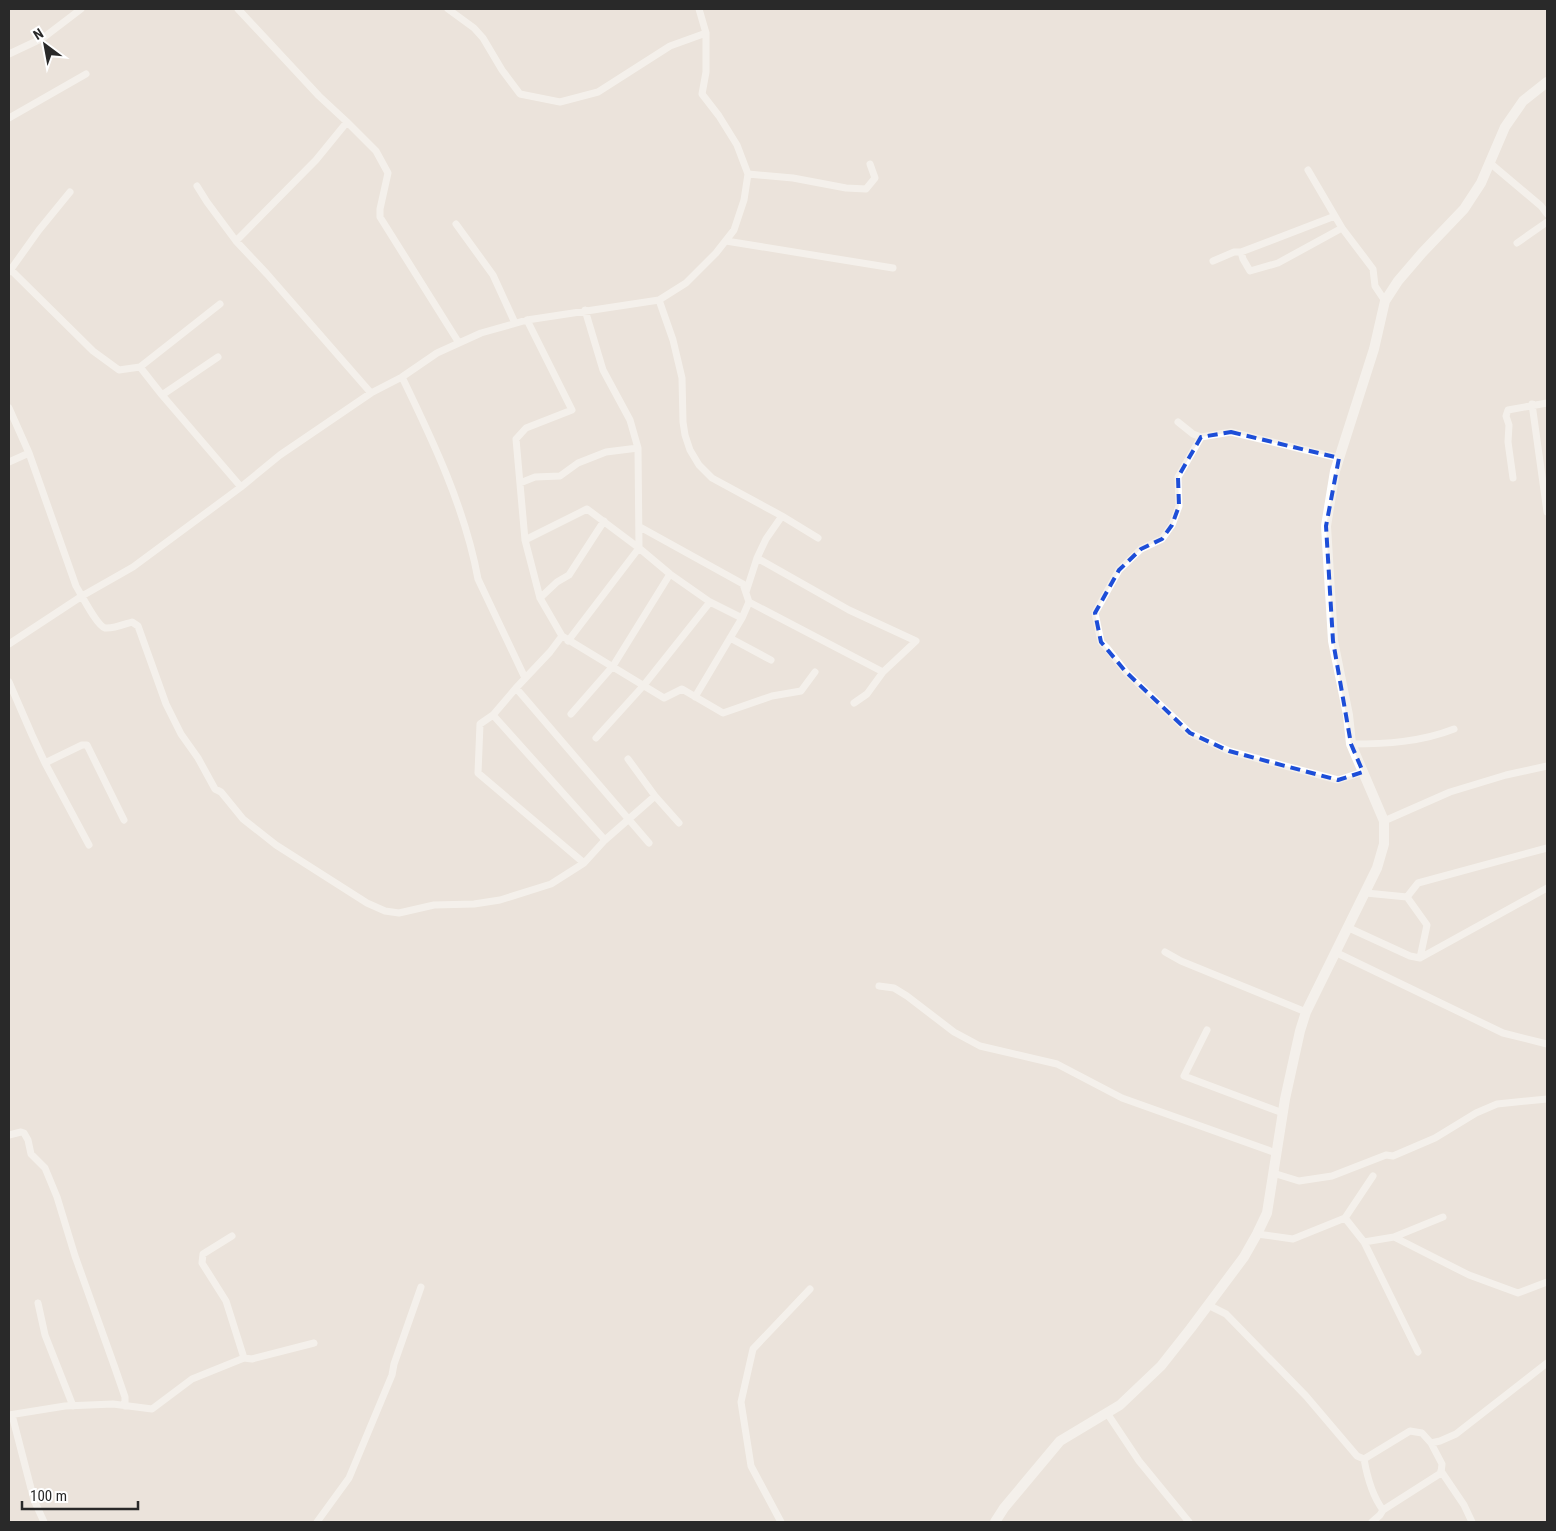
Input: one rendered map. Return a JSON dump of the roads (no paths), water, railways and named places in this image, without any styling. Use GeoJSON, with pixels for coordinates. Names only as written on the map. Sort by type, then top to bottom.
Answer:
{"type":"FeatureCollection","features":[{"type":"Feature","properties":{"kind":"main road"},"geometry":{"type":"LineString","coordinates":[[995,1522],[1004,1508],[1060,1441],[1120,1405],[1161,1366],[1244,1257],[1267,1213],[1283,1113],[1300,1031],[1306,1012],[1366,893],[1377,868],[1384,844],[1384,821],[1351,744],[1348,715],[1333,641],[1326,526],[1335,472],[1374,349],[1385,301],[1398,280],[1464,209],[1481,182],[1505,127],[1523,101],[1547,82]]}},
{"type":"Feature","properties":{"kind":"street"},"geometry":{"type":"LineString","coordinates":[[9,54],[43,38],[81,9]]}},
{"type":"Feature","properties":{"kind":"street"},"geometry":{"type":"LineString","coordinates":[[238,9],[319,96],[376,151],[388,173],[380,209],[380,218],[459,343]]}},
{"type":"Feature","properties":{"kind":"street"},"geometry":{"type":"LineString","coordinates":[[448,9],[474,28],[483,38],[502,70],[520,94],[560,102],[598,92],[670,46],[706,33]]}},
{"type":"Feature","properties":{"kind":"street"},"geometry":{"type":"LineString","coordinates":[[9,644],[82,596],[133,567],[241,487],[280,455],[371,393],[402,376],[437,353],[481,332],[515,323],[585,310],[659,300],[686,283],[734,230],[744,200],[748,174],[737,145],[719,116],[702,94],[706,72],[706,33],[699,9]]}},
{"type":"Feature","properties":{"kind":"street"},"geometry":{"type":"LineString","coordinates":[[9,118],[86,74]]}},
{"type":"Feature","properties":{"kind":"street"},"geometry":{"type":"LineString","coordinates":[[236,241],[316,160],[347,122]]}},
{"type":"Feature","properties":{"kind":"street"},"geometry":{"type":"LineString","coordinates":[[1490,163],[1541,206],[1547,214]]}},
{"type":"Feature","properties":{"kind":"street"},"geometry":{"type":"LineString","coordinates":[[748,174],[793,178],[846,188],[866,189],[875,178],[870,164]]}},
{"type":"Feature","properties":{"kind":"street"},"geometry":{"type":"LineString","coordinates":[[1308,170],[1342,228],[1373,269],[1375,286],[1385,301]]}},
{"type":"Feature","properties":{"kind":"street"},"geometry":{"type":"LineString","coordinates":[[197,186],[236,241],[371,393]]}},
{"type":"Feature","properties":{"kind":"street"},"geometry":{"type":"LineString","coordinates":[[70,192],[39,230],[10,271],[93,351],[119,370],[140,367],[220,304]]}},
{"type":"Feature","properties":{"kind":"street"},"geometry":{"type":"LineString","coordinates":[[1212,262],[1234,252],[1241,252],[1335,216]]}},
{"type":"Feature","properties":{"kind":"street"},"geometry":{"type":"LineString","coordinates":[[1518,243],[1547,222]]}},
{"type":"Feature","properties":{"kind":"street"},"geometry":{"type":"LineString","coordinates":[[456,224],[493,275],[515,323]]}},
{"type":"Feature","properties":{"kind":"street"},"geometry":{"type":"LineString","coordinates":[[1241,252],[1250,272],[1278,263],[1342,228]]}},
{"type":"Feature","properties":{"kind":"street"},"geometry":{"type":"LineString","coordinates":[[726,241],[893,268]]}},
{"type":"Feature","properties":{"kind":"street"},"geometry":{"type":"LineString","coordinates":[[659,300],[682,378],[685,435],[690,450],[699,465],[712,478],[818,538]]}},
{"type":"Feature","properties":{"kind":"street"},"geometry":{"type":"LineString","coordinates":[[584,863],[478,774],[480,724],[493,715],[525,678],[565,638],[639,548],[638,448],[630,420],[603,370],[585,310]]}},
{"type":"Feature","properties":{"kind":"street"},"geometry":{"type":"LineString","coordinates":[[528,320],[572,410],[526,428],[516,439],[525,540],[540,598],[565,638],[664,698],[682,689],[723,713],[772,696],[801,691],[814,672]]}},
{"type":"Feature","properties":{"kind":"street"},"geometry":{"type":"LineString","coordinates":[[162,396],[218,357]]}},
{"type":"Feature","properties":{"kind":"street"},"geometry":{"type":"LineString","coordinates":[[140,367],[162,396],[241,487]]}},
{"type":"Feature","properties":{"kind":"street"},"geometry":{"type":"LineString","coordinates":[[402,376],[438,452],[464,525],[478,579],[525,678]]}},
{"type":"Feature","properties":{"kind":"street"},"geometry":{"type":"LineString","coordinates":[[1513,478],[1508,442],[1509,425],[1506,416],[1508,410],[1532,404],[1547,403]]}},
{"type":"Feature","properties":{"kind":"street"},"geometry":{"type":"LineString","coordinates":[[1532,404],[1547,512]]}},
{"type":"Feature","properties":{"kind":"street"},"geometry":{"type":"LineString","coordinates":[[9,408],[29,453],[76,586],[100,626],[106,628],[132,622],[138,626],[166,704],[181,734],[198,758],[215,789],[221,792],[243,819],[276,845],[367,903],[385,911],[399,913],[434,905],[474,904],[500,900],[551,884],[584,863],[605,840],[654,796]]}},
{"type":"Feature","properties":{"kind":"street"},"geometry":{"type":"LineString","coordinates":[[1178,422],[1193,434],[1201,437],[1231,432],[1340,458]]}},
{"type":"Feature","properties":{"kind":"street"},"geometry":{"type":"LineString","coordinates":[[1201,437],[1178,477],[1179,506],[1172,525],[1162,539],[1141,550],[1119,570],[1094,613],[1100,642],[1126,672],[1190,733],[1229,751],[1338,780],[1363,772]]}},
{"type":"Feature","properties":{"kind":"street"},"geometry":{"type":"LineString","coordinates":[[520,483],[535,477],[560,476],[578,462],[606,452],[638,448]]}},
{"type":"Feature","properties":{"kind":"street"},"geometry":{"type":"LineString","coordinates":[[9,462],[29,453]]}},
{"type":"Feature","properties":{"kind":"street"},"geometry":{"type":"LineString","coordinates":[[525,540],[587,509],[670,574],[710,602],[742,618]]}},
{"type":"Feature","properties":{"kind":"street"},"geometry":{"type":"LineString","coordinates":[[746,592],[757,558],[766,539],[782,516]]}},
{"type":"Feature","properties":{"kind":"street"},"geometry":{"type":"LineString","coordinates":[[540,598],[557,582],[569,575],[604,521]]}},
{"type":"Feature","properties":{"kind":"street"},"geometry":{"type":"LineString","coordinates":[[640,527],[743,584],[746,592],[749,602],[742,618],[696,697]]}},
{"type":"Feature","properties":{"kind":"street"},"geometry":{"type":"LineString","coordinates":[[757,558],[849,610],[916,640],[883,672],[867,694],[854,703]]}},
{"type":"Feature","properties":{"kind":"street"},"geometry":{"type":"LineString","coordinates":[[571,714],[613,666],[670,574]]}},
{"type":"Feature","properties":{"kind":"street"},"geometry":{"type":"LineString","coordinates":[[596,738],[644,685],[710,602]]}},
{"type":"Feature","properties":{"kind":"street"},"geometry":{"type":"LineString","coordinates":[[749,602],[883,672]]}},
{"type":"Feature","properties":{"kind":"street"},"geometry":{"type":"LineString","coordinates":[[730,638],[771,660]]}},
{"type":"Feature","properties":{"kind":"street"},"geometry":{"type":"LineString","coordinates":[[9,682],[32,736],[89,845]]}},
{"type":"Feature","properties":{"kind":"street"},"geometry":{"type":"LineString","coordinates":[[516,688],[649,843]]}},
{"type":"Feature","properties":{"kind":"street"},"geometry":{"type":"LineString","coordinates":[[493,715],[605,840]]}},
{"type":"Feature","properties":{"kind":"street"},"geometry":{"type":"LineString","coordinates":[[1351,744],[1388,744],[1438,735],[1454,729]]}},
{"type":"Feature","properties":{"kind":"street"},"geometry":{"type":"LineString","coordinates":[[46,763],[82,745],[87,745],[124,820]]}},
{"type":"Feature","properties":{"kind":"street"},"geometry":{"type":"LineString","coordinates":[[628,759],[654,796],[679,823]]}},
{"type":"Feature","properties":{"kind":"street"},"geometry":{"type":"LineString","coordinates":[[1384,821],[1450,792],[1506,775],[1547,766]]}},
{"type":"Feature","properties":{"kind":"street"},"geometry":{"type":"LineString","coordinates":[[1407,896],[1418,883],[1547,848]]}},
{"type":"Feature","properties":{"kind":"street"},"geometry":{"type":"LineString","coordinates":[[1349,928],[1410,956],[1420,958],[1547,888]]}},
{"type":"Feature","properties":{"kind":"street"},"geometry":{"type":"LineString","coordinates":[[1366,893],[1407,896]]}},
{"type":"Feature","properties":{"kind":"street"},"geometry":{"type":"LineString","coordinates":[[1407,896],[1427,925],[1420,958]]}},
{"type":"Feature","properties":{"kind":"street"},"geometry":{"type":"LineString","coordinates":[[1165,952],[1180,961],[1306,1012]]}},
{"type":"Feature","properties":{"kind":"street"},"geometry":{"type":"LineString","coordinates":[[1336,953],[1503,1033],[1547,1044]]}},
{"type":"Feature","properties":{"kind":"street"},"geometry":{"type":"LineString","coordinates":[[879,986],[894,988],[954,1032],[980,1046],[1057,1064],[1122,1098],[1276,1153]]}},
{"type":"Feature","properties":{"kind":"street"},"geometry":{"type":"LineString","coordinates":[[1207,1030],[1184,1076],[1283,1113]]}},
{"type":"Feature","properties":{"kind":"street"},"geometry":{"type":"LineString","coordinates":[[1273,1173],[1299,1181],[1332,1176],[1386,1154],[1393,1156],[1435,1138],[1476,1113],[1497,1104],[1547,1099]]}},
{"type":"Feature","properties":{"kind":"street"},"geometry":{"type":"LineString","coordinates":[[9,1135],[24,1133],[32,1154],[45,1168],[57,1197],[75,1256],[125,1397],[124,1406]]}},
{"type":"Feature","properties":{"kind":"street"},"geometry":{"type":"LineString","coordinates":[[1257,1234],[1293,1239],[1345,1218],[1373,1176]]}},
{"type":"Feature","properties":{"kind":"street"},"geometry":{"type":"LineString","coordinates":[[1364,1242],[1394,1236],[1443,1217]]}},
{"type":"Feature","properties":{"kind":"street"},"geometry":{"type":"LineString","coordinates":[[1345,1218],[1364,1242],[1418,1352]]}},
{"type":"Feature","properties":{"kind":"street"},"geometry":{"type":"LineString","coordinates":[[232,1236],[204,1254],[202,1263],[226,1301],[244,1358]]}},
{"type":"Feature","properties":{"kind":"street"},"geometry":{"type":"LineString","coordinates":[[1394,1236],[1469,1275],[1518,1294],[1547,1282]]}},
{"type":"Feature","properties":{"kind":"street"},"geometry":{"type":"LineString","coordinates":[[317,1522],[349,1478],[392,1375],[394,1364],[421,1287]]}},
{"type":"Feature","properties":{"kind":"street"},"geometry":{"type":"LineString","coordinates":[[781,1522],[751,1466],[741,1402],[753,1349],[810,1289]]}},
{"type":"Feature","properties":{"kind":"street"},"geometry":{"type":"LineString","coordinates":[[38,1303],[45,1335],[73,1406]]}},
{"type":"Feature","properties":{"kind":"street"},"geometry":{"type":"LineString","coordinates":[[1208,1305],[1226,1314],[1306,1396],[1357,1456],[1364,1459]]}},
{"type":"Feature","properties":{"kind":"street"},"geometry":{"type":"LineString","coordinates":[[44,1522],[34,1500],[10,1415],[73,1406],[113,1404],[152,1409],[192,1379],[244,1358],[252,1359],[314,1344]]}},
{"type":"Feature","properties":{"kind":"street"},"geometry":{"type":"LineString","coordinates":[[1431,1443],[1456,1434],[1547,1363]]}},
{"type":"Feature","properties":{"kind":"street"},"geometry":{"type":"LineString","coordinates":[[1107,1413],[1139,1461],[1189,1522]]}},
{"type":"Feature","properties":{"kind":"street"},"geometry":{"type":"LineString","coordinates":[[1364,1459],[1410,1431],[1422,1433],[1431,1443],[1442,1464],[1442,1471],[1464,1505],[1472,1522]]}},
{"type":"Feature","properties":{"kind":"street"},"geometry":{"type":"LineString","coordinates":[[1364,1459],[1378,1504],[1383,1510]]}},
{"type":"Feature","properties":{"kind":"street"},"geometry":{"type":"LineString","coordinates":[[1372,1522],[1383,1510],[1442,1471]]}}]}
